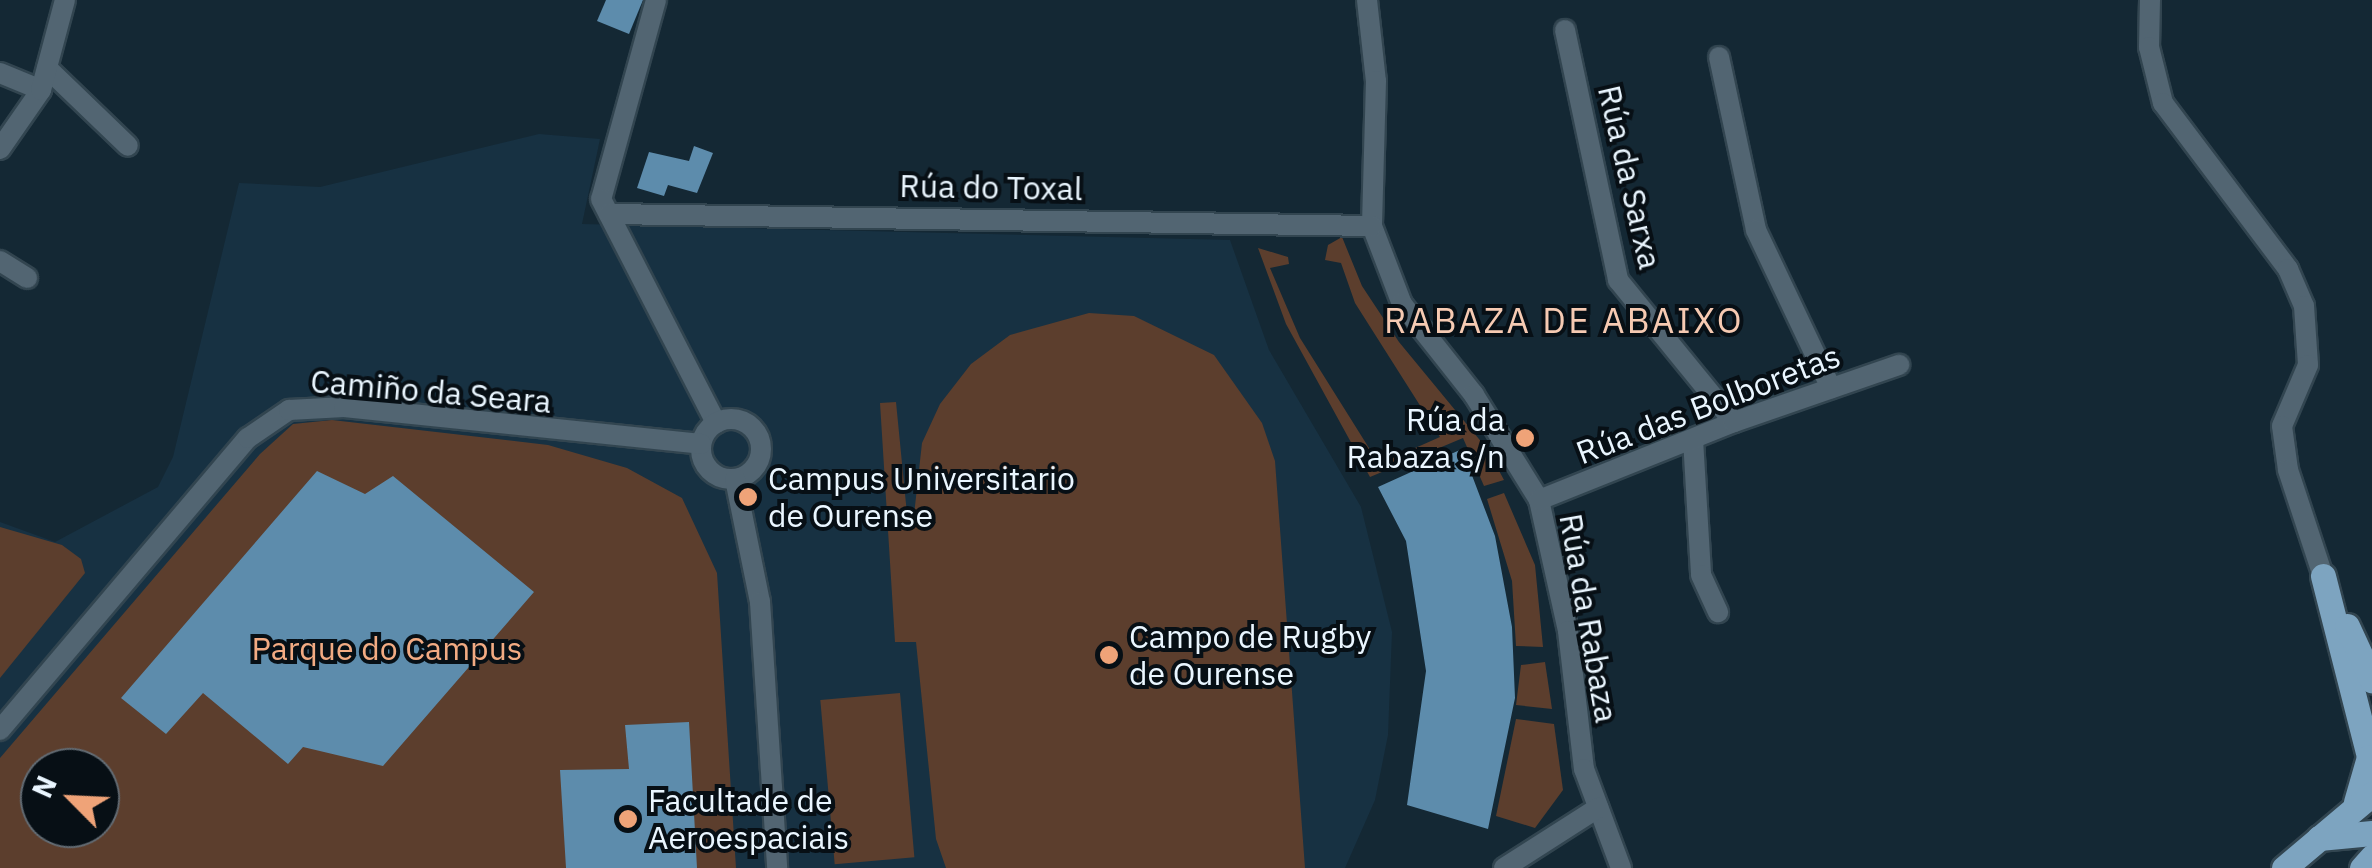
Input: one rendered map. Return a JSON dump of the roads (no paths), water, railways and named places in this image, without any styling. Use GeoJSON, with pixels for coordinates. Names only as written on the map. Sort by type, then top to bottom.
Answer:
{"type":"FeatureCollection","features":[{"type":"Feature","properties":{"kind":"main road"},"geometry":{"type":"LineString","coordinates":[[2323,576],[2372,680]]}},
{"type":"Feature","properties":{"kind":"main road"},"geometry":{"type":"LineString","coordinates":[[2284,868],[2364,798],[2369,757],[2323,576]]}},
{"type":"Feature","properties":{"kind":"main road"},"geometry":{"type":"LineString","coordinates":[[2319,838],[2372,833]]}},
{"type":"Feature","properties":{"kind":"main road"},"geometry":{"type":"LineString","coordinates":[[2362,868],[2372,858]]}},
{"type":"Feature","properties":{"kind":"street"},"geometry":{"type":"LineString","coordinates":[[0,149],[40,90],[65,0]]}},
{"type":"Feature","properties":{"kind":"street"},"geometry":{"type":"LineString","coordinates":[[656,0],[601,198],[716,423]]}},
{"type":"Feature","properties":{"kind":"street","name":"Rúa da Rabaza"},"geometry":{"type":"LineString","coordinates":[[1367,0],[1376,81],[1372,226],[1402,304],[1474,396],[1538,500],[1568,631],[1584,769],[1622,868]]}},
{"type":"Feature","properties":{"kind":"street"},"geometry":{"type":"LineString","coordinates":[[2150,0],[2149,47],[2163,102],[2288,269],[2304,306],[2308,365],[2282,426],[2288,470],[2323,576]]}},
{"type":"Feature","properties":{"kind":"street","name":"Rúa da Sarxa"},"geometry":{"type":"LineString","coordinates":[[1566,30],[1618,280],[1734,422]]}},
{"type":"Feature","properties":{"kind":"street"},"geometry":{"type":"LineString","coordinates":[[1719,57],[1756,230],[1831,388]]}},
{"type":"Feature","properties":{"kind":"street"},"geometry":{"type":"LineString","coordinates":[[47,68],[128,146]]}},
{"type":"Feature","properties":{"kind":"street"},"geometry":{"type":"LineString","coordinates":[[0,73],[40,90]]}},
{"type":"Feature","properties":{"kind":"street","name":"Rúa do Toxal"},"geometry":{"type":"LineString","coordinates":[[608,214],[1372,226]]}},
{"type":"Feature","properties":{"kind":"street"},"geometry":{"type":"LineString","coordinates":[[0,261],[27,278]]}},
{"type":"Feature","properties":{"kind":"street","name":"Rúa das Bolboretas"},"geometry":{"type":"LineString","coordinates":[[1538,500],[1734,422],[1899,365]]}},
{"type":"Feature","properties":{"kind":"street","name":"Camiño da Seara"},"geometry":{"type":"LineString","coordinates":[[0,730],[248,438],[289,410],[344,407],[701,444]]}},
{"type":"Feature","properties":{"kind":"street"},"geometry":{"type":"LineString","coordinates":[[716,423],[744,422],[757,434],[758,462],[735,479]]}},
{"type":"Feature","properties":{"kind":"street"},"geometry":{"type":"LineString","coordinates":[[716,423],[701,444],[710,470],[735,479]]}},
{"type":"Feature","properties":{"kind":"street"},"geometry":{"type":"LineString","coordinates":[[1693,439],[1701,575],[1718,612]]}},
{"type":"Feature","properties":{"kind":"street"},"geometry":{"type":"LineString","coordinates":[[735,479],[760,602],[777,868]]}},
{"type":"Feature","properties":{"kind":"street"},"geometry":{"type":"LineString","coordinates":[[1504,868],[1598,808]]}},
{"type":"Feature","properties":{"kind":"place","name":"Rúa da Rabaza s/n"},"geometry":{"type":"Point","coordinates":[1525,438]}},
{"type":"Feature","properties":{"kind":"place","name":"Campus Universitario de Ourense"},"geometry":{"type":"Point","coordinates":[748,497]}},
{"type":"Feature","properties":{"kind":"place","name":"Campo de Rugby de Ourense"},"geometry":{"type":"Point","coordinates":[1109,655]}},
{"type":"Feature","properties":{"kind":"place","name":"Facultade de Aeroespaciais"},"geometry":{"type":"Point","coordinates":[628,819]}},
{"type":"Feature","properties":{"kind":"district","name":"RABAZA DE ABAIXO"},"geometry":{"type":"Point","coordinates":[1564,320]}},
{"type":"Feature","properties":{"kind":"park label","name":"Parque do Campus"},"geometry":{"type":"Point","coordinates":[387,648]}}]}
